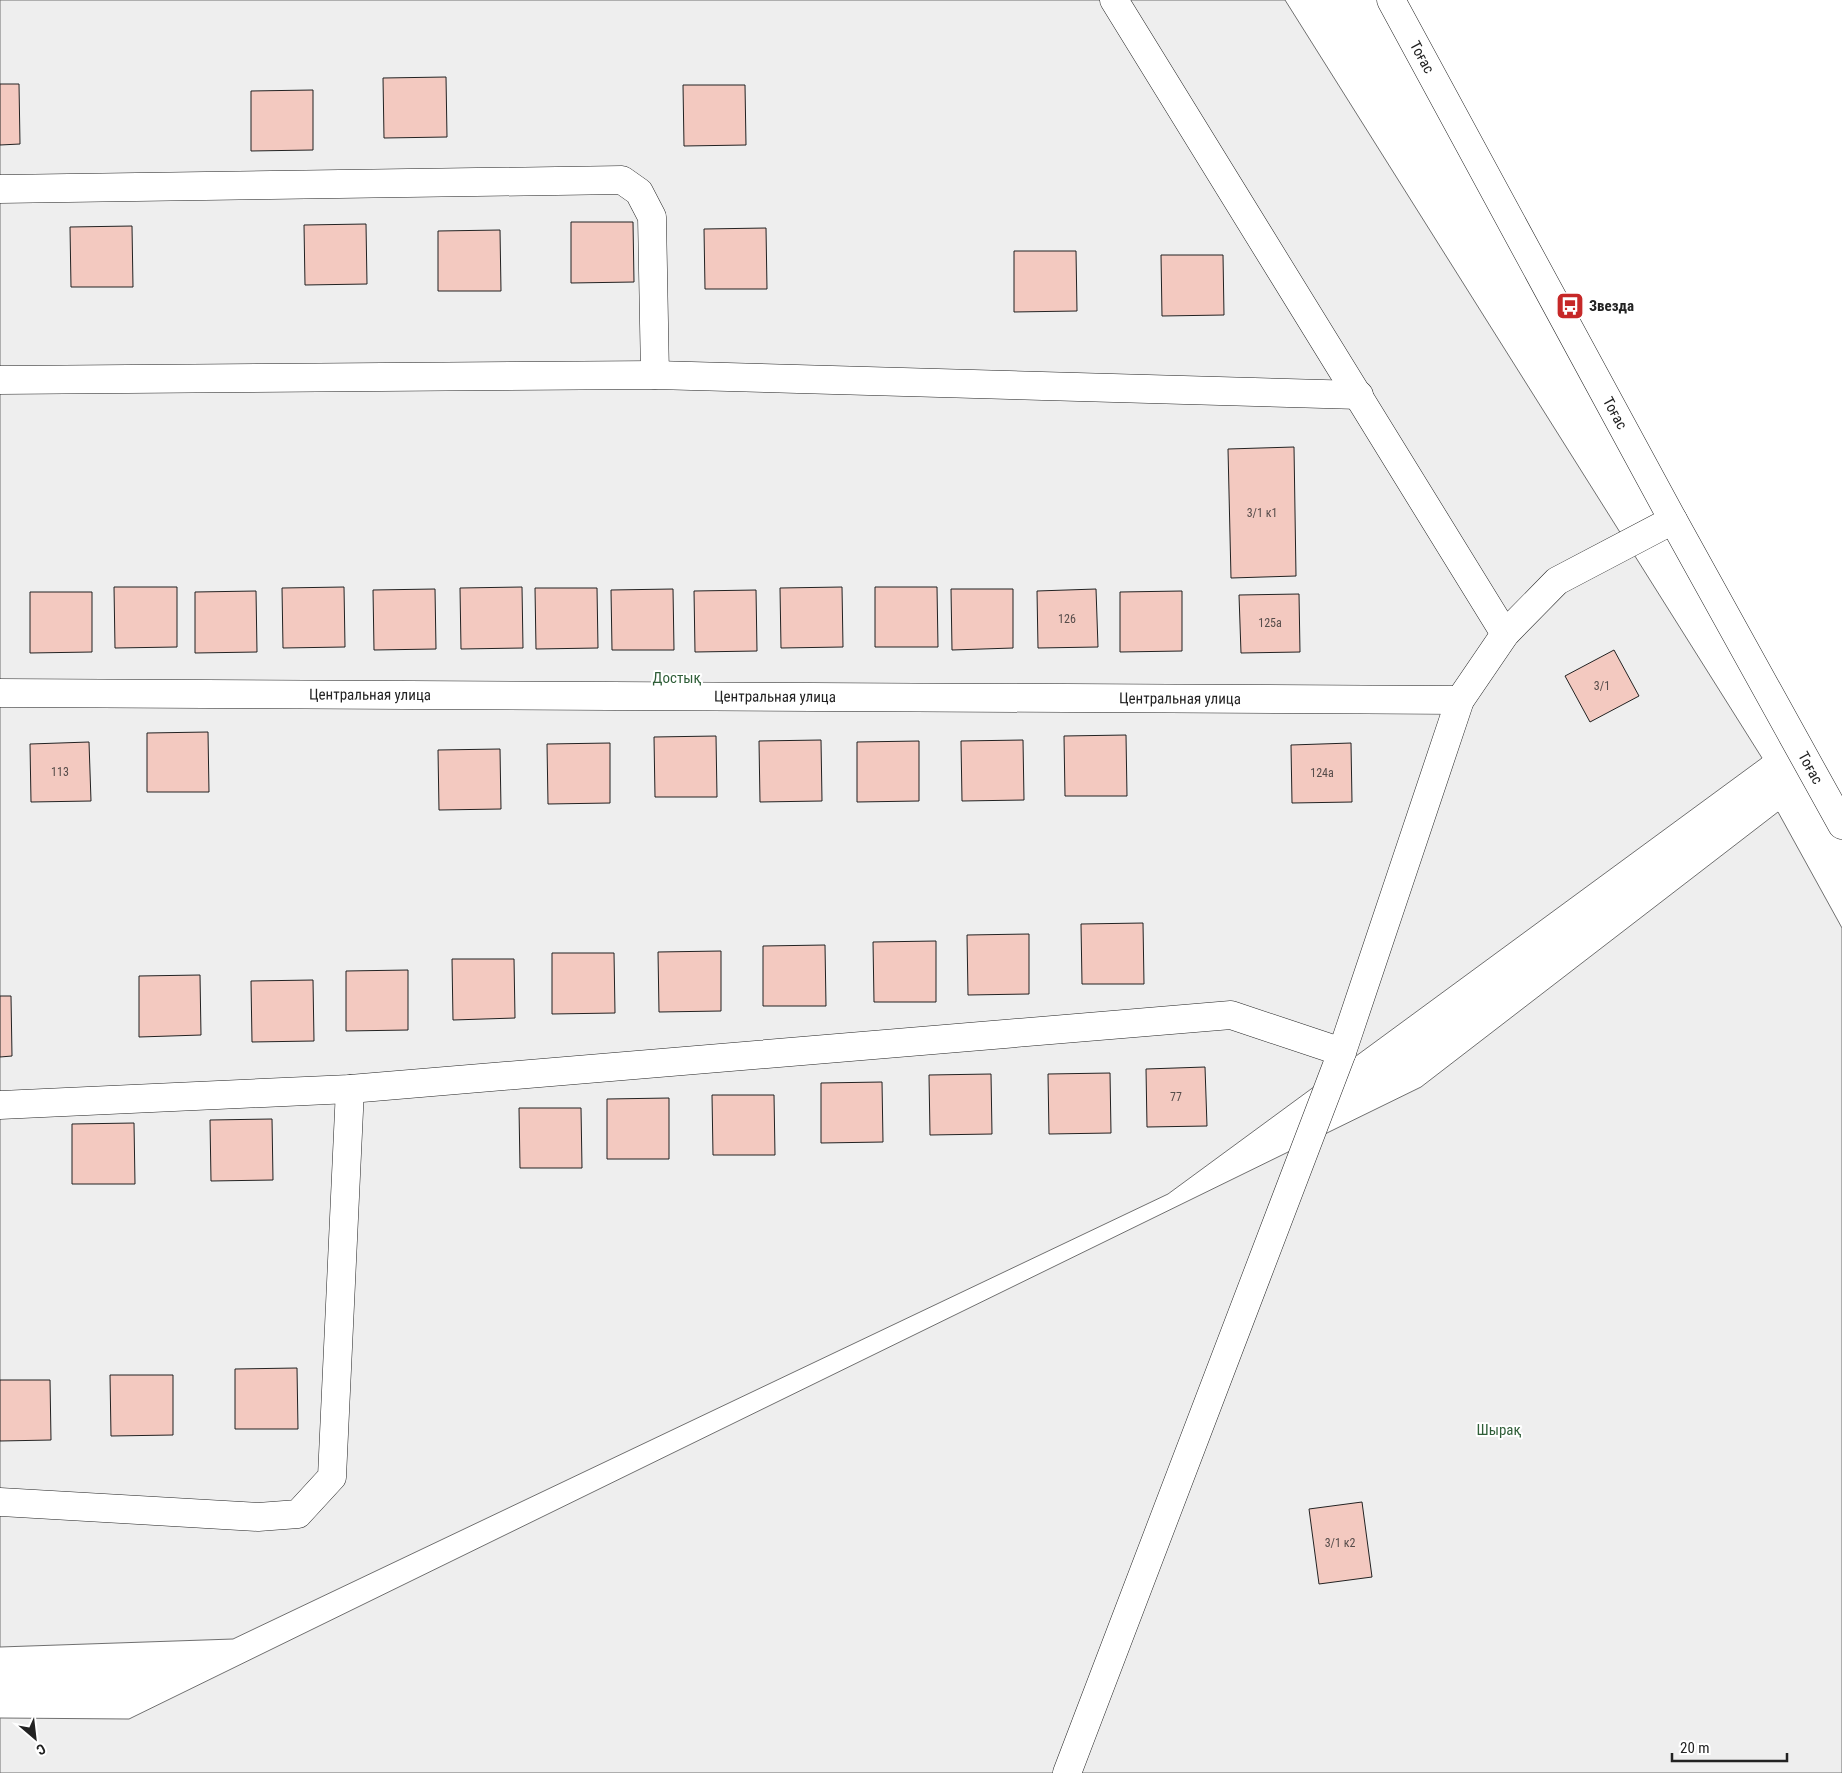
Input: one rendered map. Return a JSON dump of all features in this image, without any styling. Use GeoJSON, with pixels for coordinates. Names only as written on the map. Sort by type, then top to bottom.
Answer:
{"type":"FeatureCollection","features":[{"type":"Feature","properties":{"kind":"main road"},"geometry":{"type":"LineString","coordinates":[[1114,0],[1505,634]]}},
{"type":"Feature","properties":{"kind":"main road","name":"Тоғас"},"geometry":{"type":"LineString","coordinates":[[1391,0],[1673,520],[1842,825]]}},
{"type":"Feature","properties":{"kind":"main road"},"geometry":{"type":"LineString","coordinates":[[0,189],[622,180],[639,192],[652,217],[655,376]]}},
{"type":"Feature","properties":{"kind":"main road"},"geometry":{"type":"LineString","coordinates":[[0,380],[655,376],[1359,395]]}},
{"type":"Feature","properties":{"kind":"main road"},"geometry":{"type":"LineString","coordinates":[[1067,1773],[1342,1052],[1460,700],[1505,634],[1557,581],[1673,520]]}},
{"type":"Feature","properties":{"kind":"main road","name":"Центральная улица"},"geometry":{"type":"LineString","coordinates":[[0,693],[1460,700]]}},
{"type":"Feature","properties":{"kind":"main road"},"geometry":{"type":"LineString","coordinates":[[0,1105],[350,1089],[1230,1014],[1342,1052]]}},
{"type":"Feature","properties":{"kind":"main road"},"geometry":{"type":"LineString","coordinates":[[0,1502],[258,1517],[298,1514],[332,1477],[350,1089]]}},
{"type":"Feature","properties":{"kind":"green space","name":"Достық"},"geometry":{"type":"Polygon","coordinates":[[[0,0],[1285,0],[1762,758],[1168,1194],[233,1639],[0,1647],[0,0]]]}},
{"type":"Feature","properties":{"kind":"green space","name":"Шырақ"},"geometry":{"type":"Polygon","coordinates":[[[1778,812],[1842,928],[1842,1773],[0,1773],[0,1718],[129,1719],[1421,1087],[1778,812]]]}},
{"type":"Feature","properties":{"kind":"building"},"geometry":{"type":"Polygon","coordinates":[[[446,77],[447,137],[384,138],[383,78],[446,77]]]}},
{"type":"Feature","properties":{"kind":"building"},"geometry":{"type":"Polygon","coordinates":[[[0,84],[19,84],[20,144],[0,145],[0,84]]]}},
{"type":"Feature","properties":{"kind":"building"},"geometry":{"type":"Polygon","coordinates":[[[683,85],[745,85],[746,145],[684,146],[683,85]]]}},
{"type":"Feature","properties":{"kind":"building"},"geometry":{"type":"Polygon","coordinates":[[[313,90],[313,150],[251,151],[251,91],[313,90]]]}},
{"type":"Feature","properties":{"kind":"building"},"geometry":{"type":"Polygon","coordinates":[[[571,222],[633,222],[634,282],[571,283],[571,222]]]}},
{"type":"Feature","properties":{"kind":"building"},"geometry":{"type":"Polygon","coordinates":[[[366,224],[367,284],[305,285],[304,225],[366,224]]]}},
{"type":"Feature","properties":{"kind":"building"},"geometry":{"type":"Polygon","coordinates":[[[132,226],[133,287],[71,287],[70,227],[132,226]]]}},
{"type":"Feature","properties":{"kind":"building"},"geometry":{"type":"Polygon","coordinates":[[[766,228],[767,289],[705,289],[704,229],[766,228]]]}},
{"type":"Feature","properties":{"kind":"building"},"geometry":{"type":"Polygon","coordinates":[[[500,230],[501,291],[438,291],[438,231],[500,230]]]}},
{"type":"Feature","properties":{"kind":"building"},"geometry":{"type":"Polygon","coordinates":[[[1014,251],[1076,251],[1077,311],[1014,312],[1014,251]]]}},
{"type":"Feature","properties":{"kind":"building"},"geometry":{"type":"Polygon","coordinates":[[[1161,255],[1223,255],[1224,315],[1162,316],[1161,255]]]}},
{"type":"Feature","properties":{"kind":"building"},"geometry":{"type":"Polygon","coordinates":[[[1294,447],[1296,576],[1231,578],[1228,449],[1294,447]]]}},
{"type":"Feature","properties":{"kind":"building"},"geometry":{"type":"Polygon","coordinates":[[[114,587],[177,587],[177,647],[115,648],[114,587]]]}},
{"type":"Feature","properties":{"kind":"building"},"geometry":{"type":"Polygon","coordinates":[[[344,587],[345,647],[283,648],[282,588],[344,587]]]}},
{"type":"Feature","properties":{"kind":"building"},"geometry":{"type":"Polygon","coordinates":[[[522,587],[523,648],[461,649],[460,588],[522,587]]]}},
{"type":"Feature","properties":{"kind":"building"},"geometry":{"type":"Polygon","coordinates":[[[842,587],[843,647],[781,648],[780,588],[842,587]]]}},
{"type":"Feature","properties":{"kind":"building"},"geometry":{"type":"Polygon","coordinates":[[[875,587],[937,587],[938,647],[875,647],[875,587]]]}},
{"type":"Feature","properties":{"kind":"building"},"geometry":{"type":"Polygon","coordinates":[[[535,588],[597,588],[598,648],[536,649],[535,588]]]}},
{"type":"Feature","properties":{"kind":"building"},"geometry":{"type":"Polygon","coordinates":[[[435,589],[436,649],[374,650],[373,590],[435,589]]]}},
{"type":"Feature","properties":{"kind":"building"},"geometry":{"type":"Polygon","coordinates":[[[673,589],[674,650],[612,650],[611,590],[673,589]]]}},
{"type":"Feature","properties":{"kind":"building"},"geometry":{"type":"Polygon","coordinates":[[[951,589],[1013,589],[1013,648],[952,650],[951,589]]]}},
{"type":"Feature","properties":{"kind":"building"},"geometry":{"type":"Polygon","coordinates":[[[1096,589],[1098,647],[1038,648],[1037,591],[1096,589]]]}},
{"type":"Feature","properties":{"kind":"building"},"geometry":{"type":"Polygon","coordinates":[[[756,590],[757,651],[695,652],[694,591],[756,590]]]}},
{"type":"Feature","properties":{"kind":"building"},"geometry":{"type":"Polygon","coordinates":[[[256,591],[257,652],[195,653],[195,592],[256,591]]]}},
{"type":"Feature","properties":{"kind":"building"},"geometry":{"type":"Polygon","coordinates":[[[1182,591],[1182,651],[1120,652],[1120,592],[1182,591]]]}},
{"type":"Feature","properties":{"kind":"building"},"geometry":{"type":"Polygon","coordinates":[[[30,592],[92,592],[92,652],[30,653],[30,592]]]}},
{"type":"Feature","properties":{"kind":"building"},"geometry":{"type":"Polygon","coordinates":[[[1299,594],[1300,652],[1241,653],[1239,595],[1299,594]]]}},
{"type":"Feature","properties":{"kind":"building"},"geometry":{"type":"Polygon","coordinates":[[[1614,650],[1639,696],[1590,722],[1565,676],[1614,650]]]}},
{"type":"Feature","properties":{"kind":"building"},"geometry":{"type":"Polygon","coordinates":[[[208,732],[209,792],[147,792],[147,733],[208,732]]]}},
{"type":"Feature","properties":{"kind":"building"},"geometry":{"type":"Polygon","coordinates":[[[1126,735],[1127,796],[1065,796],[1064,736],[1126,735]]]}},
{"type":"Feature","properties":{"kind":"building"},"geometry":{"type":"Polygon","coordinates":[[[716,736],[717,797],[655,797],[654,737],[716,736]]]}},
{"type":"Feature","properties":{"kind":"building"},"geometry":{"type":"Polygon","coordinates":[[[821,740],[822,801],[760,802],[759,741],[821,740]]]}},
{"type":"Feature","properties":{"kind":"building"},"geometry":{"type":"Polygon","coordinates":[[[1023,740],[1024,800],[962,801],[961,741],[1023,740]]]}},
{"type":"Feature","properties":{"kind":"building"},"geometry":{"type":"Polygon","coordinates":[[[919,741],[919,801],[857,802],[857,742],[919,741]]]}},
{"type":"Feature","properties":{"kind":"building"},"geometry":{"type":"Polygon","coordinates":[[[89,742],[91,801],[31,802],[30,744],[89,742]]]}},
{"type":"Feature","properties":{"kind":"building"},"geometry":{"type":"Polygon","coordinates":[[[610,743],[610,803],[548,804],[547,744],[610,743]]]}},
{"type":"Feature","properties":{"kind":"building"},"geometry":{"type":"Polygon","coordinates":[[[1351,743],[1352,802],[1292,803],[1291,745],[1351,743]]]}},
{"type":"Feature","properties":{"kind":"building"},"geometry":{"type":"Polygon","coordinates":[[[500,749],[501,809],[439,810],[438,750],[500,749]]]}},
{"type":"Feature","properties":{"kind":"building"},"geometry":{"type":"Polygon","coordinates":[[[1143,923],[1144,984],[1082,984],[1081,924],[1143,923]]]}},
{"type":"Feature","properties":{"kind":"building"},"geometry":{"type":"Polygon","coordinates":[[[1029,934],[1029,994],[968,995],[967,935],[1029,934]]]}},
{"type":"Feature","properties":{"kind":"building"},"geometry":{"type":"Polygon","coordinates":[[[936,941],[936,1002],[874,1002],[873,942],[936,941]]]}},
{"type":"Feature","properties":{"kind":"building"},"geometry":{"type":"Polygon","coordinates":[[[825,945],[826,1006],[763,1006],[763,946],[825,945]]]}},
{"type":"Feature","properties":{"kind":"building"},"geometry":{"type":"Polygon","coordinates":[[[721,951],[721,1011],[659,1012],[658,952],[721,951]]]}},
{"type":"Feature","properties":{"kind":"building"},"geometry":{"type":"Polygon","coordinates":[[[552,953],[614,953],[615,1013],[552,1014],[552,953]]]}},
{"type":"Feature","properties":{"kind":"building"},"geometry":{"type":"Polygon","coordinates":[[[452,959],[514,959],[515,1018],[453,1020],[452,959]]]}},
{"type":"Feature","properties":{"kind":"building"},"geometry":{"type":"Polygon","coordinates":[[[408,970],[408,1030],[346,1031],[346,971],[408,970]]]}},
{"type":"Feature","properties":{"kind":"building"},"geometry":{"type":"Polygon","coordinates":[[[200,975],[201,1035],[139,1037],[139,976],[200,975]]]}},
{"type":"Feature","properties":{"kind":"building"},"geometry":{"type":"Polygon","coordinates":[[[313,980],[314,1041],[252,1042],[251,981],[313,980]]]}},
{"type":"Feature","properties":{"kind":"building"},"geometry":{"type":"Polygon","coordinates":[[[0,996],[11,996],[12,1056],[0,1057],[0,996]]]}},
{"type":"Feature","properties":{"kind":"building"},"geometry":{"type":"Polygon","coordinates":[[[1205,1067],[1207,1126],[1147,1127],[1146,1069],[1205,1067]]]}},
{"type":"Feature","properties":{"kind":"building"},"geometry":{"type":"Polygon","coordinates":[[[1110,1073],[1111,1133],[1049,1134],[1048,1074],[1110,1073]]]}},
{"type":"Feature","properties":{"kind":"building"},"geometry":{"type":"Polygon","coordinates":[[[991,1074],[992,1134],[930,1135],[929,1075],[991,1074]]]}},
{"type":"Feature","properties":{"kind":"building"},"geometry":{"type":"Polygon","coordinates":[[[882,1082],[883,1142],[821,1143],[821,1083],[882,1082]]]}},
{"type":"Feature","properties":{"kind":"building"},"geometry":{"type":"Polygon","coordinates":[[[712,1095],[774,1095],[775,1155],[713,1155],[712,1095]]]}},
{"type":"Feature","properties":{"kind":"building"},"geometry":{"type":"Polygon","coordinates":[[[669,1098],[669,1159],[607,1159],[607,1099],[669,1098]]]}},
{"type":"Feature","properties":{"kind":"building"},"geometry":{"type":"Polygon","coordinates":[[[519,1108],[581,1108],[582,1168],[520,1168],[519,1108]]]}},
{"type":"Feature","properties":{"kind":"building"},"geometry":{"type":"Polygon","coordinates":[[[272,1119],[273,1180],[211,1181],[210,1120],[272,1119]]]}},
{"type":"Feature","properties":{"kind":"building"},"geometry":{"type":"Polygon","coordinates":[[[134,1123],[135,1184],[72,1184],[72,1124],[134,1123]]]}},
{"type":"Feature","properties":{"kind":"building"},"geometry":{"type":"Polygon","coordinates":[[[297,1368],[298,1429],[235,1429],[235,1369],[297,1368]]]}},
{"type":"Feature","properties":{"kind":"building"},"geometry":{"type":"Polygon","coordinates":[[[110,1375],[173,1375],[173,1435],[111,1436],[110,1375]]]}},
{"type":"Feature","properties":{"kind":"building"},"geometry":{"type":"Polygon","coordinates":[[[0,1380],[50,1380],[51,1440],[0,1441],[0,1380]]]}},
{"type":"Feature","properties":{"kind":"building"},"geometry":{"type":"Polygon","coordinates":[[[1362,1502],[1372,1577],[1319,1584],[1309,1509],[1362,1502]]]}},
{"type":"Feature","properties":{"kind":"place","name":"Звезда"},"geometry":{"type":"Point","coordinates":[1570,306]}}]}
